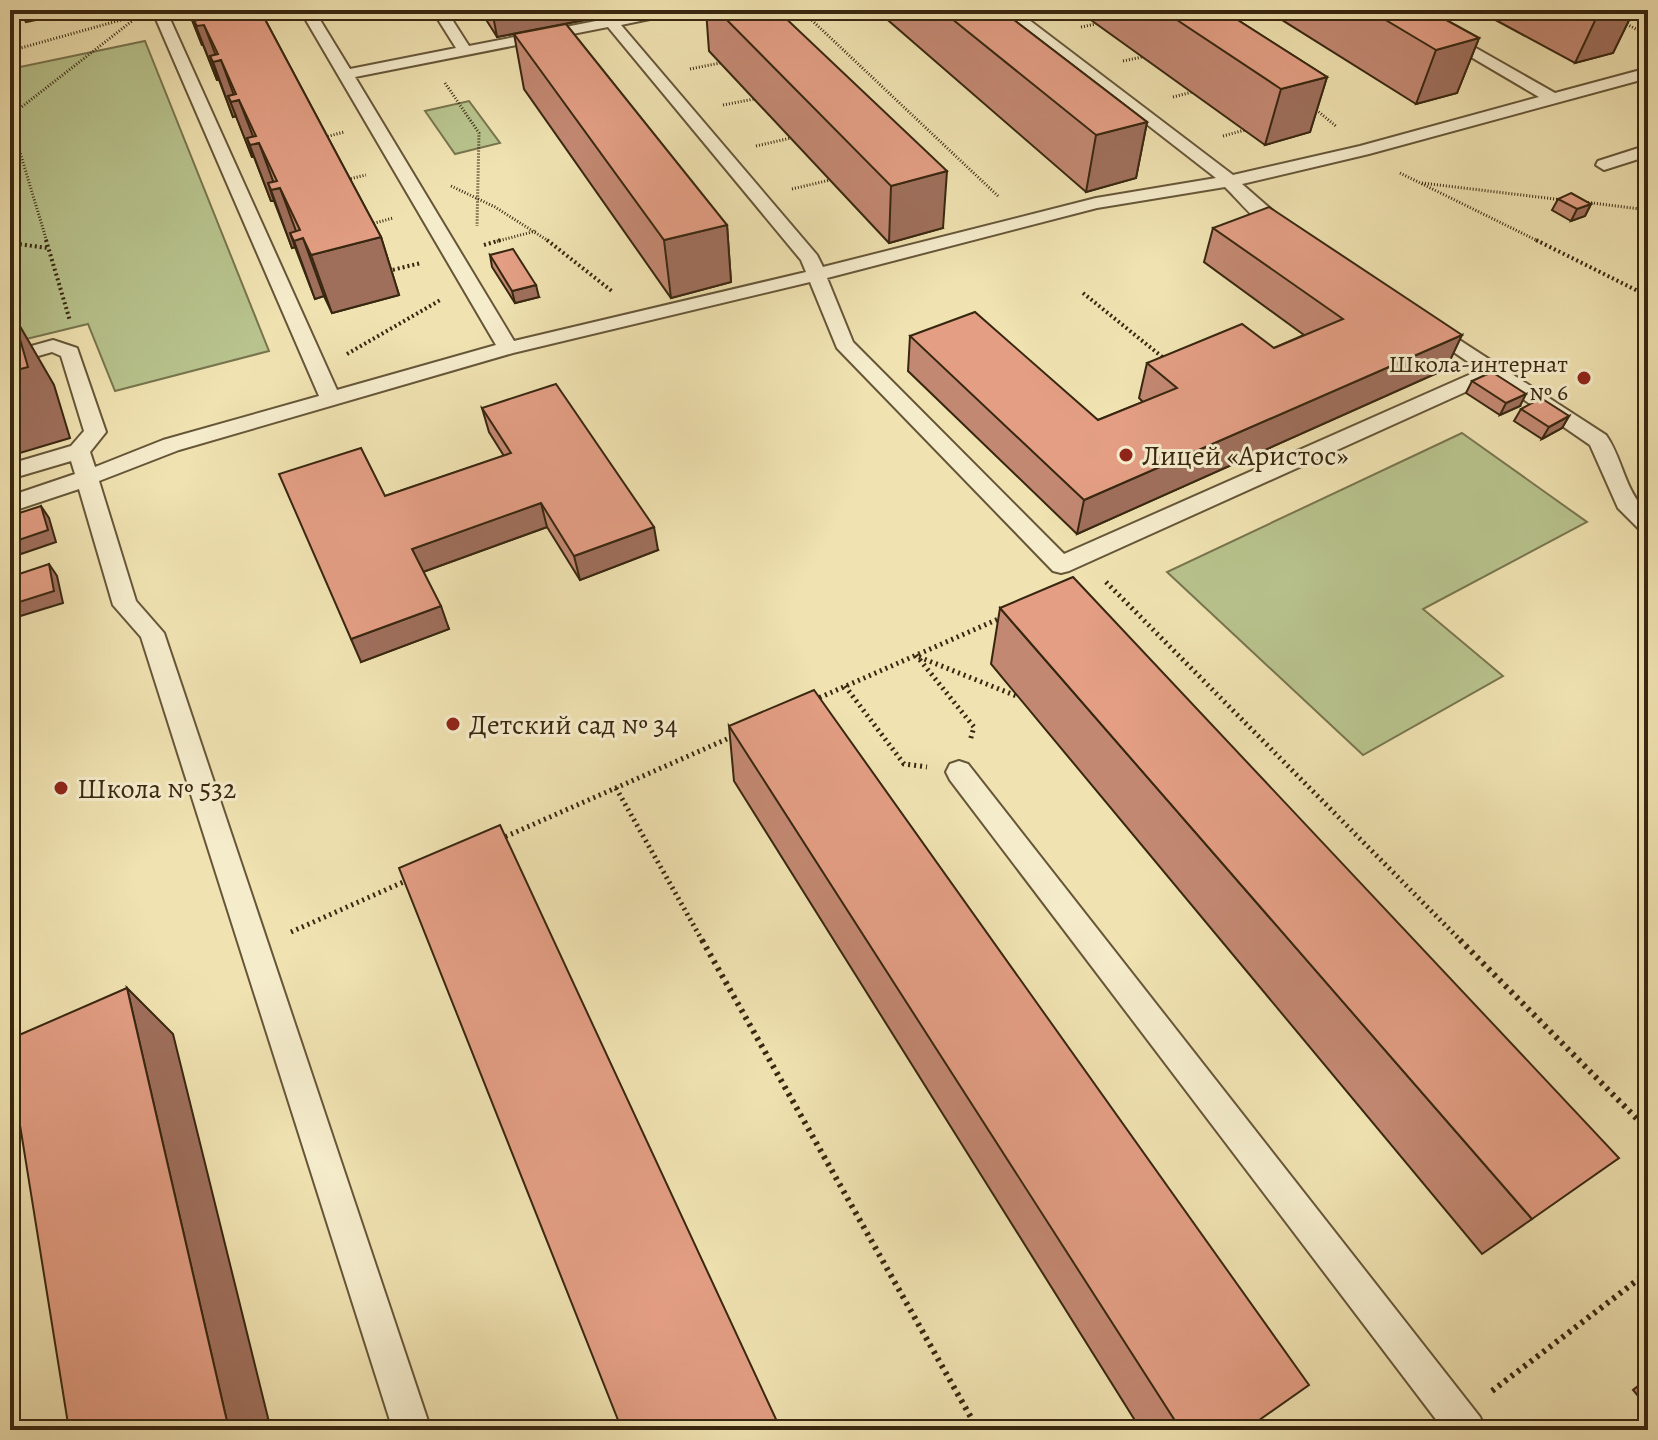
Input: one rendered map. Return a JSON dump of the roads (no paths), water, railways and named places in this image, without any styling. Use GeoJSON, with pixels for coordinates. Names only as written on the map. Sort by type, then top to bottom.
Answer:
{"type":"FeatureCollection","features":[{"type":"Feature","properties":{"kind":"lane"},"geometry":{"type":"LineString","coordinates":[[159,10],[330,398]]}},
{"type":"Feature","properties":{"kind":"lane"},"geometry":{"type":"LineString","coordinates":[[307,10],[508,348]]}},
{"type":"Feature","properties":{"kind":"lane"},"geometry":{"type":"LineString","coordinates":[[457,10],[440,12],[465,51]]}},
{"type":"Feature","properties":{"kind":"lane"},"geometry":{"type":"LineString","coordinates":[[344,75],[674,10]]}},
{"type":"Feature","properties":{"kind":"lane"},"geometry":{"type":"LineString","coordinates":[[1007,10],[1231,181],[1272,222],[1299,240]]}},
{"type":"Feature","properties":{"kind":"lane"},"geometry":{"type":"LineString","coordinates":[[1398,10],[1555,100]]}},
{"type":"Feature","properties":{"kind":"lane"},"geometry":{"type":"LineString","coordinates":[[611,22],[804,252],[844,344],[1061,565],[1495,371]]}},
{"type":"Feature","properties":{"kind":"lane"},"geometry":{"type":"LineString","coordinates":[[10,472],[83,465],[171,445],[508,348],[815,275],[1096,203],[1231,181],[1363,150],[1648,73]]}},
{"type":"Feature","properties":{"kind":"lane"},"geometry":{"type":"LineString","coordinates":[[1604,165],[1648,150]]}},
{"type":"Feature","properties":{"kind":"lane"},"geometry":{"type":"LineString","coordinates":[[1416,318],[1598,440],[1609,453],[1615,484],[1623,501],[1648,524]]}},
{"type":"Feature","properties":{"kind":"lane"},"geometry":{"type":"LineString","coordinates":[[10,358],[53,346],[70,352],[95,432],[83,465],[125,605],[152,633],[412,1430]]}},
{"type":"Feature","properties":{"kind":"lane"},"geometry":{"type":"LineString","coordinates":[[10,504],[83,465]]}},
{"type":"Feature","properties":{"kind":"lane"},"geometry":{"type":"LineString","coordinates":[[959,772],[1462,1424]]}},
{"type":"Feature","properties":{"kind":"place","name":"Школа-интернат № 6"},"geometry":{"type":"Point","coordinates":[1584,378]}},
{"type":"Feature","properties":{"kind":"place","name":"Лицей «Аристос»"},"geometry":{"type":"Point","coordinates":[1126,455]}},
{"type":"Feature","properties":{"kind":"place","name":"Детский сад № 34"},"geometry":{"type":"Point","coordinates":[453,724]}},
{"type":"Feature","properties":{"kind":"place","name":"Школа № 532"},"geometry":{"type":"Point","coordinates":[61,788]}}]}
